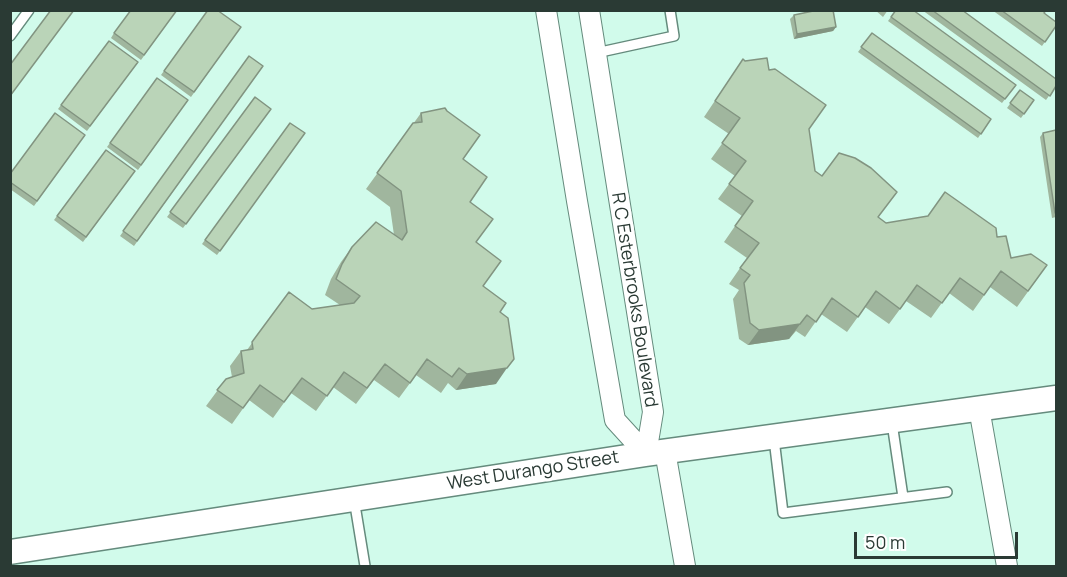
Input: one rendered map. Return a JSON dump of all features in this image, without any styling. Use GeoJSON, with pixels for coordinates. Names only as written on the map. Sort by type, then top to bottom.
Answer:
{"type":"FeatureCollection","features":[{"type":"Feature","properties":{"kind":"street","name":"R C Esterbrooks Boulevard"},"geometry":{"type":"LineString","coordinates":[[546,10],[615,420],[655,452]]}},
{"type":"Feature","properties":{"kind":"street","name":"R C Esterbrooks Boulevard"},"geometry":{"type":"LineString","coordinates":[[589,10],[653,412],[655,452]]}},
{"type":"Feature","properties":{"kind":"street","name":"West Durango Street"},"geometry":{"type":"LineString","coordinates":[[10,552],[655,452],[1056,398]]}},
{"type":"Feature","properties":{"kind":"street"},"geometry":{"type":"LineString","coordinates":[[979,408],[1007,567]]}},
{"type":"Feature","properties":{"kind":"street"},"geometry":{"type":"LineString","coordinates":[[655,452],[685,567]]}},
{"type":"Feature","properties":{"kind":"lane"},"geometry":{"type":"LineString","coordinates":[[10,36],[29,10]]}},
{"type":"Feature","properties":{"kind":"lane"},"geometry":{"type":"LineString","coordinates":[[596,54],[674,36],[670,10]]}},
{"type":"Feature","properties":{"kind":"lane"},"geometry":{"type":"LineString","coordinates":[[892,420],[903,497]]}},
{"type":"Feature","properties":{"kind":"lane"},"geometry":{"type":"LineString","coordinates":[[773,436],[783,513],[947,492]]}},
{"type":"Feature","properties":{"kind":"lane"},"geometry":{"type":"LineString","coordinates":[[354,499],[365,567]]}},
{"type":"Feature","properties":{"kind":"building"},"geometry":{"type":"Polygon","coordinates":[[[51,10],[74,10],[10,96],[10,65],[51,10]]]}},
{"type":"Feature","properties":{"kind":"building"},"geometry":{"type":"Polygon","coordinates":[[[131,10],[177,10],[144,55],[114,33],[131,10]]]}},
{"type":"Feature","properties":{"kind":"building"},"geometry":{"type":"Polygon","coordinates":[[[208,10],[217,10],[241,27],[194,92],[164,71],[208,10]]]}},
{"type":"Feature","properties":{"kind":"building"},"geometry":{"type":"Polygon","coordinates":[[[818,10],[833,10],[836,27],[797,34],[794,15],[818,10]]]}},
{"type":"Feature","properties":{"kind":"building"},"geometry":{"type":"Polygon","coordinates":[[[896,10],[913,10],[1016,85],[1005,99],[891,17],[896,10]]]}},
{"type":"Feature","properties":{"kind":"building"},"geometry":{"type":"Polygon","coordinates":[[[932,10],[962,10],[1056,79],[1056,86],[1050,96],[932,10]]]}},
{"type":"Feature","properties":{"kind":"building"},"geometry":{"type":"Polygon","coordinates":[[[1001,10],[1046,10],[1044,13],[1056,22],[1056,26],[1045,42],[1001,10]]]}},
{"type":"Feature","properties":{"kind":"building"},"geometry":{"type":"Polygon","coordinates":[[[872,33],[991,119],[981,134],[861,47],[872,33]]]}},
{"type":"Feature","properties":{"kind":"building"},"geometry":{"type":"Polygon","coordinates":[[[109,41],[138,62],[90,126],[61,105],[109,41]]]}},
{"type":"Feature","properties":{"kind":"building"},"geometry":{"type":"Polygon","coordinates":[[[249,56],[263,66],[137,241],[123,231],[249,56]]]}},
{"type":"Feature","properties":{"kind":"building"},"geometry":{"type":"Polygon","coordinates":[[[767,58],[769,70],[775,69],[826,105],[809,129],[815,171],[822,176],[839,153],[855,158],[871,168],[897,192],[878,217],[886,223],[928,216],[945,192],[996,228],[997,237],[1006,236],[1011,258],[1031,254],[1047,265],[1028,291],[1001,271],[984,295],[960,278],[942,303],[917,285],[900,309],[876,291],[858,317],[832,298],[816,322],[807,315],[800,324],[759,330],[750,323],[744,283],[750,275],[740,268],[759,243],[735,226],[753,201],[729,184],[746,161],[722,143],[740,118],[715,101],[743,59],[745,61],[767,58]]]}},
{"type":"Feature","properties":{"kind":"building"},"geometry":{"type":"Polygon","coordinates":[[[157,78],[188,100],[141,165],[110,143],[157,78]]]}},
{"type":"Feature","properties":{"kind":"building"},"geometry":{"type":"Polygon","coordinates":[[[1020,90],[1034,100],[1024,114],[1010,103],[1020,90]]]}},
{"type":"Feature","properties":{"kind":"building"},"geometry":{"type":"Polygon","coordinates":[[[255,97],[271,109],[186,224],[170,212],[255,97]]]}},
{"type":"Feature","properties":{"kind":"building"},"geometry":{"type":"Polygon","coordinates":[[[445,108],[480,135],[463,159],[487,177],[470,202],[493,219],[476,242],[501,261],[483,286],[506,303],[500,312],[508,318],[514,359],[507,368],[467,374],[459,368],[452,377],[427,359],[410,383],[385,364],[367,388],[344,372],[327,396],[302,378],[284,402],[260,385],[243,408],[217,390],[226,379],[244,373],[241,351],[253,349],[252,342],[289,292],[312,309],[354,303],[360,296],[336,279],[352,247],[376,222],[402,240],[407,232],[401,191],[377,173],[413,123],[422,122],[421,113],[445,108]]]}},
{"type":"Feature","properties":{"kind":"building"},"geometry":{"type":"Polygon","coordinates":[[[55,113],[85,135],[37,201],[10,182],[10,174],[55,113]]]}},
{"type":"Feature","properties":{"kind":"building"},"geometry":{"type":"Polygon","coordinates":[[[290,123],[305,133],[220,251],[205,240],[290,123]]]}},
{"type":"Feature","properties":{"kind":"building"},"geometry":{"type":"Polygon","coordinates":[[[1056,130],[1056,213],[1055,213],[1043,133],[1056,130]]]}},
{"type":"Feature","properties":{"kind":"building"},"geometry":{"type":"Polygon","coordinates":[[[106,150],[135,171],[86,237],[57,216],[106,150]]]}}]}
